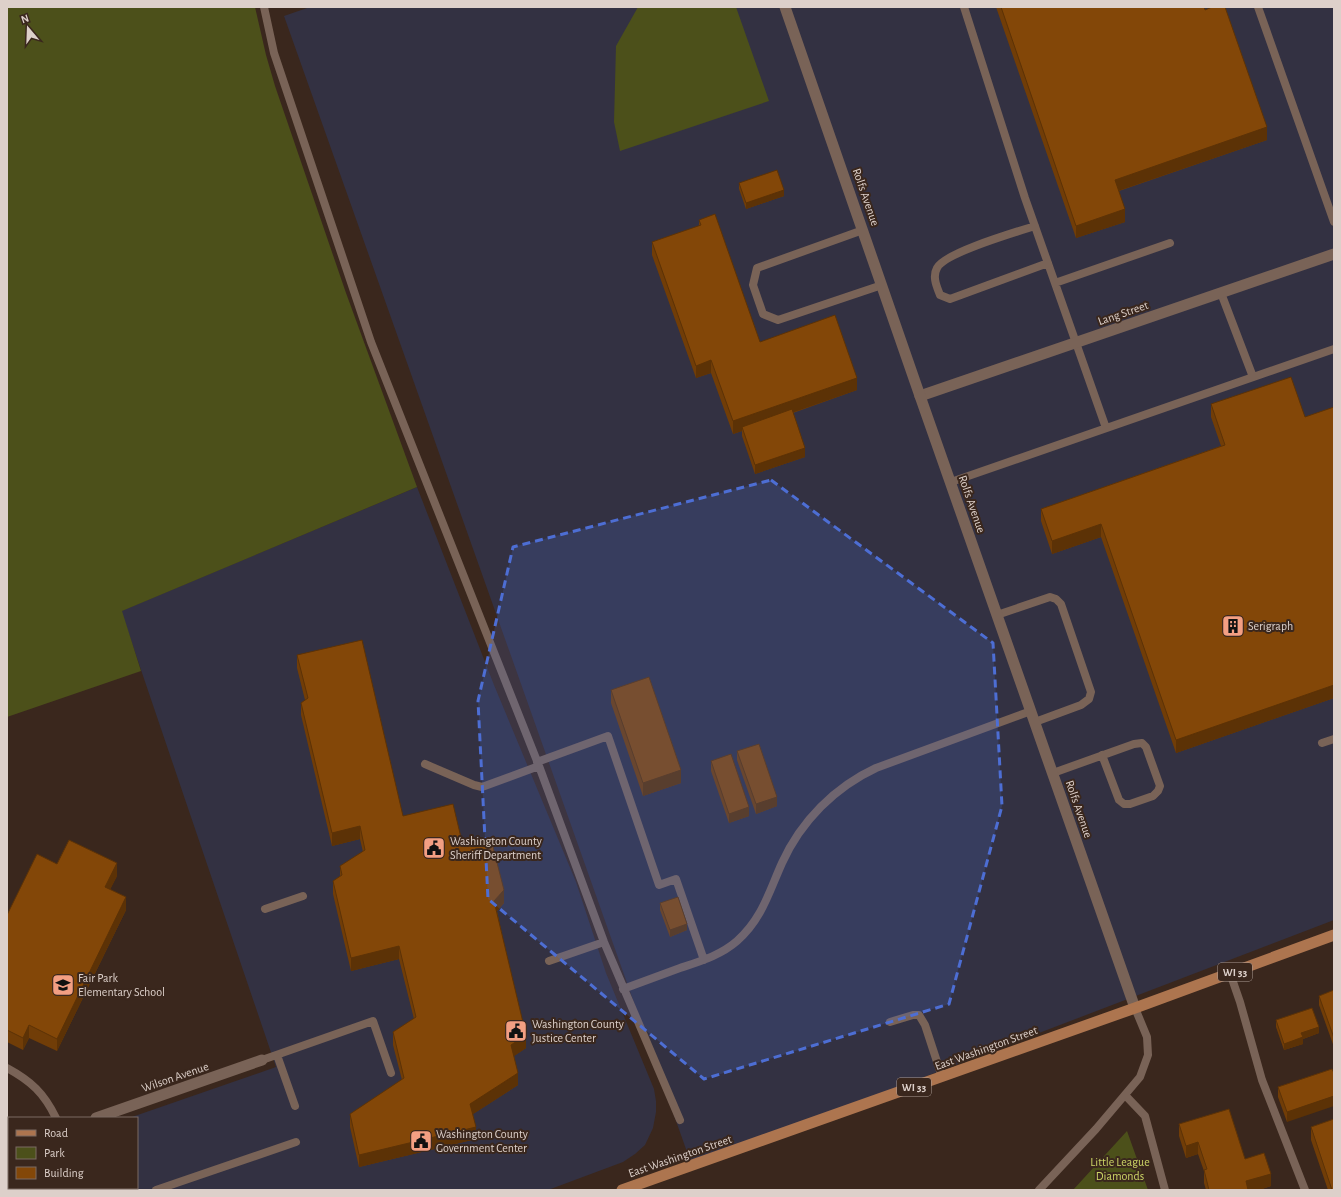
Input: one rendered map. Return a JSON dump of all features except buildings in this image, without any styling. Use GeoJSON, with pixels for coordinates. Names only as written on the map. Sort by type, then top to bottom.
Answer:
{"type":"FeatureCollection","features":[{"type":"Feature","properties":{"kind":"main road","name":"East Washington Street"},"geometry":{"type":"LineString","coordinates":[[622,1190],[1135,1008],[1334,935]]}},
{"type":"Feature","properties":{"kind":"street","name":"Rolfs Avenue"},"geometry":{"type":"LineString","coordinates":[[785,7],[1135,1008]]}},
{"type":"Feature","properties":{"kind":"street","name":"Lang Street"},"geometry":{"type":"LineString","coordinates":[[920,396],[1334,254]]}},
{"type":"Feature","properties":{"kind":"street","name":"Wilson Avenue"},"geometry":{"type":"LineString","coordinates":[[99,1117],[262,1060]]}},
{"type":"Feature","properties":{"kind":"lane"},"geometry":{"type":"LineString","coordinates":[[264,7],[274,53],[371,342],[538,764],[604,942],[680,1120]]}},
{"type":"Feature","properties":{"kind":"lane"},"geometry":{"type":"LineString","coordinates":[[964,7],[1035,226],[1106,428]]}},
{"type":"Feature","properties":{"kind":"lane"},"geometry":{"type":"LineString","coordinates":[[1258,7],[1334,222]]}},
{"type":"Feature","properties":{"kind":"lane"},"geometry":{"type":"LineString","coordinates":[[1035,226],[969,249],[945,260],[937,268],[935,282],[940,295],[950,299],[1048,263]]}},
{"type":"Feature","properties":{"kind":"lane"},"geometry":{"type":"LineString","coordinates":[[864,230],[757,268],[753,285],[763,314],[778,320],[882,285]]}},
{"type":"Feature","properties":{"kind":"lane"},"geometry":{"type":"LineString","coordinates":[[1055,283],[1170,243]]}},
{"type":"Feature","properties":{"kind":"lane"},"geometry":{"type":"LineString","coordinates":[[1221,293],[1253,377]]}},
{"type":"Feature","properties":{"kind":"lane"},"geometry":{"type":"LineString","coordinates":[[950,482],[1334,349]]}},
{"type":"Feature","properties":{"kind":"lane"},"geometry":{"type":"LineString","coordinates":[[997,615],[1050,597],[1056,599],[1061,604],[1092,692],[1089,699],[1081,705],[1035,722]]}},
{"type":"Feature","properties":{"kind":"lane"},"geometry":{"type":"LineString","coordinates":[[623,989],[718,955],[738,940],[757,918],[765,905],[782,862],[802,829],[823,804],[839,789],[860,775],[876,768],[1031,710]]}},
{"type":"Feature","properties":{"kind":"lane"},"geometry":{"type":"LineString","coordinates":[[425,764],[482,787],[608,736],[659,885],[676,879],[704,960]]}},
{"type":"Feature","properties":{"kind":"lane"},"geometry":{"type":"LineString","coordinates":[[1322,743],[1334,739]]}},
{"type":"Feature","properties":{"kind":"lane"},"geometry":{"type":"LineString","coordinates":[[1053,773],[1102,755],[1134,744],[1142,743],[1146,748],[1160,786],[1158,791],[1153,796],[1130,804],[1124,804],[1119,800],[1102,755]]}},
{"type":"Feature","properties":{"kind":"lane"},"geometry":{"type":"LineString","coordinates":[[265,909],[302,896]]}},
{"type":"Feature","properties":{"kind":"lane"},"geometry":{"type":"LineString","coordinates":[[549,961],[604,942]]}},
{"type":"Feature","properties":{"kind":"lane"},"geometry":{"type":"LineString","coordinates":[[1230,973],[1240,1002],[1262,1080],[1304,1190]]}},
{"type":"Feature","properties":{"kind":"lane"},"geometry":{"type":"LineString","coordinates":[[1039,1190],[1096,1128],[1140,1076],[1148,1055],[1147,1037],[1135,1008]]}},
{"type":"Feature","properties":{"kind":"lane"},"geometry":{"type":"LineString","coordinates":[[890,1022],[913,1015],[919,1015],[925,1025],[942,1077]]}},
{"type":"Feature","properties":{"kind":"lane"},"geometry":{"type":"LineString","coordinates":[[262,1060],[374,1021],[391,1073]]}},
{"type":"Feature","properties":{"kind":"lane"},"geometry":{"type":"LineString","coordinates":[[277,1055],[295,1106]]}},
{"type":"Feature","properties":{"kind":"lane"},"geometry":{"type":"LineString","coordinates":[[7,1068],[22,1076],[34,1085],[44,1097],[55,1117]]}},
{"type":"Feature","properties":{"kind":"lane"},"geometry":{"type":"LineString","coordinates":[[1125,1095],[1145,1116],[1165,1190]]}},
{"type":"Feature","properties":{"kind":"lane"},"geometry":{"type":"LineString","coordinates":[[156,1190],[296,1142]]}},
{"type":"Feature","properties":{"kind":"highlighted area"},"geometry":{"type":"Polygon","coordinates":[[[771,480],[993,643],[1002,806],[949,1004],[704,1079],[488,899],[478,701],[513,547],[771,480]]]}},
{"type":"Feature","properties":{"kind":"shaded area"},"geometry":{"type":"Polygon","coordinates":[[[310,7],[1334,7],[1334,920],[692,1166],[284,16],[310,7]]]}},
{"type":"Feature","properties":{"kind":"shaded area"},"geometry":{"type":"Polygon","coordinates":[[[417,487],[494,685],[576,882],[606,973],[654,1089],[656,1112],[653,1128],[645,1145],[623,1162],[548,1190],[7,1190],[8,1160],[8,1189],[138,1189],[138,1117],[132,1117],[276,1067],[121,611],[417,487]]]}},
{"type":"Feature","properties":{"kind":"green space"},"geometry":{"type":"Polygon","coordinates":[[[7,7],[255,7],[275,86],[346,293],[417,487],[122,611],[141,671],[7,717],[7,7]]]}},
{"type":"Feature","properties":{"kind":"green space"},"geometry":{"type":"Polygon","coordinates":[[[638,7],[736,7],[769,101],[620,151],[614,122],[616,46],[638,7]]]}},
{"type":"Feature","properties":{"kind":"green space","name":"Little League Diamonds"},"geometry":{"type":"Polygon","coordinates":[[[1127,1131],[1148,1190],[1073,1190],[1127,1131]]]}},
{"type":"Feature","properties":{"kind":"place","name":"Serigraph"},"geometry":{"type":"Point","coordinates":[1233,626]}},
{"type":"Feature","properties":{"kind":"place","name":"Washington County Sheriff Department"},"geometry":{"type":"Point","coordinates":[434,848]}},
{"type":"Feature","properties":{"kind":"place","name":"Fair Park Elementary School"},"geometry":{"type":"Point","coordinates":[63,985]}},
{"type":"Feature","properties":{"kind":"place","name":"Washington County Justice Center"},"geometry":{"type":"Point","coordinates":[516,1031]}},
{"type":"Feature","properties":{"kind":"place","name":"Washington County Government Center"},"geometry":{"type":"Point","coordinates":[421,1141]}}]}
